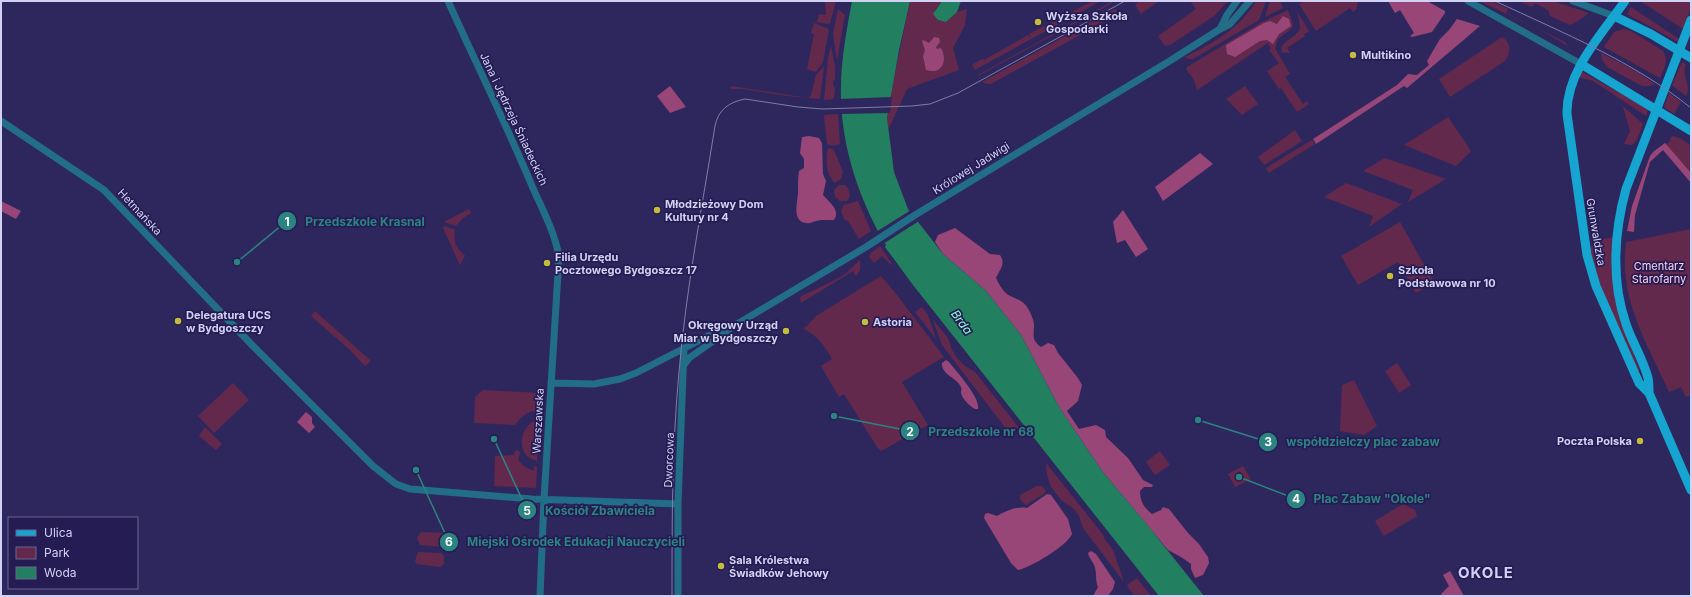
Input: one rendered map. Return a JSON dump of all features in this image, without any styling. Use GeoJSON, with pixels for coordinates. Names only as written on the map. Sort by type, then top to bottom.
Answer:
{"type":"FeatureCollection","features":[{"type":"Feature","properties":{"kind":"main road","name":"Grunwaldzka"},"geometry":{"type":"LineString","coordinates":[[1625,1],[1581,64],[1573,78],[1569,91],[1567,114],[1587,255],[1596,286],[1639,383],[1649,393]]}},
{"type":"Feature","properties":{"kind":"main road"},"geometry":{"type":"LineString","coordinates":[[1614,16],[1641,29],[1691,58]]}},
{"type":"Feature","properties":{"kind":"main road","name":"Grunwaldzka"},"geometry":{"type":"LineString","coordinates":[[1691,20],[1656,109],[1624,197],[1616,258],[1617,286],[1622,310],[1648,378],[1649,393],[1691,490]]}},
{"type":"Feature","properties":{"kind":"main road"},"geometry":{"type":"LineString","coordinates":[[1581,64],[1691,131]]}},
{"type":"Feature","properties":{"kind":"street","name":"Jana i Jędrzeja Śniadeckich"},"geometry":{"type":"LineString","coordinates":[[448,1],[528,174],[553,233],[557,248]]}},
{"type":"Feature","properties":{"kind":"street","name":"Królowej Jadwigi"},"geometry":{"type":"LineString","coordinates":[[1220,29],[1227,15],[1237,1]]}},
{"type":"Feature","properties":{"kind":"street","name":"Królowej Jadwigi"},"geometry":{"type":"LineString","coordinates":[[551,382],[594,384],[620,379],[636,373],[708,336],[734,326],[1230,24],[1250,1]]}},
{"type":"Feature","properties":{"kind":"street"},"geometry":{"type":"LineString","coordinates":[[1468,1],[1581,64]]}},
{"type":"Feature","properties":{"kind":"street"},"geometry":{"type":"LineString","coordinates":[[1573,1],[1614,16]]}},
{"type":"Feature","properties":{"kind":"street","name":"Hetmańska"},"geometry":{"type":"LineString","coordinates":[[1,121],[104,190],[246,339],[381,474],[396,484],[410,489],[544,499]]}},
{"type":"Feature","properties":{"kind":"street","name":"Warszawska"},"geometry":{"type":"LineString","coordinates":[[540,596],[544,499],[559,257],[557,248]]}},
{"type":"Feature","properties":{"kind":"street","name":"Królowej Jadwigi"},"geometry":{"type":"LineString","coordinates":[[683,368],[689,358],[725,334],[734,326]]}},
{"type":"Feature","properties":{"kind":"street","name":"Dworcowa"},"geometry":{"type":"LineString","coordinates":[[678,596],[678,504],[684,348]]}},
{"type":"Feature","properties":{"kind":"street"},"geometry":{"type":"LineString","coordinates":[[544,499],[678,504]]}},
{"type":"Feature","properties":{"kind":"green space"},"geometry":{"type":"Polygon","coordinates":[[[825,1],[836,1],[830,23],[828,24],[817,22],[819,14],[826,15],[825,1]]]}},
{"type":"Feature","properties":{"kind":"green space"},"geometry":{"type":"Polygon","coordinates":[[[910,1],[942,1],[935,10],[938,20],[946,22],[957,12],[967,9],[965,25],[953,48],[959,70],[907,89],[888,130],[887,118],[892,88],[910,1]]]}},
{"type":"Feature","properties":{"kind":"green space"},"geometry":{"type":"Polygon","coordinates":[[[1093,1],[1101,1],[1031,39],[1029,34],[1093,1]]]}},
{"type":"Feature","properties":{"kind":"green space"},"geometry":{"type":"Polygon","coordinates":[[[1139,1],[1159,1],[1141,14],[1135,5],[1139,1]]]}},
{"type":"Feature","properties":{"kind":"green space"},"geometry":{"type":"Polygon","coordinates":[[[1190,1],[1228,1],[1214,16],[1170,45],[1165,46],[1158,36],[1196,9],[1190,1]]]}},
{"type":"Feature","properties":{"kind":"green space"},"geometry":{"type":"Polygon","coordinates":[[[1256,1],[1266,1],[1259,20],[1193,59],[1185,57],[1216,41],[1234,27],[1250,11],[1256,1]]]}},
{"type":"Feature","properties":{"kind":"green space"},"geometry":{"type":"Polygon","coordinates":[[[1270,1],[1280,1],[1283,8],[1265,17],[1270,1]]]}},
{"type":"Feature","properties":{"kind":"green space"},"geometry":{"type":"Polygon","coordinates":[[[1306,1],[1358,1],[1356,10],[1353,12],[1350,8],[1316,31],[1299,4],[1306,1]]]}},
{"type":"Feature","properties":{"kind":"green space"},"geometry":{"type":"Polygon","coordinates":[[[1479,1],[1491,1],[1508,9],[1506,13],[1528,24],[1479,1]]]}},
{"type":"Feature","properties":{"kind":"green space"},"geometry":{"type":"Polygon","coordinates":[[[1519,1],[1553,1],[1589,13],[1570,25],[1550,16],[1548,10],[1535,3],[1532,7],[1519,1]]]}},
{"type":"Feature","properties":{"kind":"green space"},"geometry":{"type":"Polygon","coordinates":[[[1640,1],[1691,1],[1691,8],[1683,29],[1640,1]]]}},
{"type":"Feature","properties":{"kind":"green space"},"geometry":{"type":"Polygon","coordinates":[[[1111,2],[1112,3],[978,76],[978,75],[1111,2]]]}},
{"type":"Feature","properties":{"kind":"green space"},"geometry":{"type":"Polygon","coordinates":[[[1631,7],[1679,39],[1678,42],[1627,14],[1631,7]]]}},
{"type":"Feature","properties":{"kind":"green space"},"geometry":{"type":"Polygon","coordinates":[[[838,9],[845,15],[837,60],[833,34],[838,9]]]}},
{"type":"Feature","properties":{"kind":"green space"},"geometry":{"type":"Polygon","coordinates":[[[1115,9],[1118,14],[991,84],[982,82],[1115,9]]]}},
{"type":"Feature","properties":{"kind":"green space"},"geometry":{"type":"Polygon","coordinates":[[[1288,10],[1293,24],[1292,28],[1278,39],[1275,48],[1290,74],[1285,77],[1303,104],[1307,101],[1309,104],[1297,112],[1281,88],[1279,89],[1267,71],[1279,63],[1269,50],[1271,49],[1268,43],[1197,90],[1194,80],[1186,69],[1187,67],[1262,22],[1288,10]]]}},
{"type":"Feature","properties":{"kind":"green space"},"geometry":{"type":"Polygon","coordinates":[[[1296,10],[1309,31],[1304,34],[1305,36],[1287,48],[1290,53],[1282,52],[1281,47],[1300,30],[1296,10]]]}},
{"type":"Feature","properties":{"kind":"green space"},"geometry":{"type":"Polygon","coordinates":[[[814,23],[829,29],[823,62],[816,72],[807,69],[814,34],[811,33],[814,23]]]}},
{"type":"Feature","properties":{"kind":"green space"},"geometry":{"type":"Polygon","coordinates":[[[1624,29],[1631,31],[1663,51],[1666,61],[1660,78],[1604,47],[1614,32],[1624,29]]]}},
{"type":"Feature","properties":{"kind":"green space"},"geometry":{"type":"Polygon","coordinates":[[[1540,30],[1565,42],[1568,46],[1540,30]]]}},
{"type":"Feature","properties":{"kind":"green space"},"geometry":{"type":"Polygon","coordinates":[[[1028,35],[1031,39],[975,70],[972,65],[982,59],[984,60],[1028,35]]]}},
{"type":"Feature","properties":{"kind":"green space"},"geometry":{"type":"Polygon","coordinates":[[[1502,37],[1507,42],[1509,48],[1505,61],[1450,97],[1439,79],[1502,37]]]}},
{"type":"Feature","properties":{"kind":"green space"},"geometry":{"type":"Polygon","coordinates":[[[831,46],[835,66],[835,80],[833,81],[833,86],[835,87],[834,99],[824,100],[828,58],[831,46]]]}},
{"type":"Feature","properties":{"kind":"green space"},"geometry":{"type":"Polygon","coordinates":[[[1601,53],[1634,70],[1655,84],[1650,86],[1642,86],[1607,67],[1602,60],[1601,53]]]}},
{"type":"Feature","properties":{"kind":"green space"},"geometry":{"type":"Polygon","coordinates":[[[1682,62],[1686,64],[1685,73],[1688,92],[1686,96],[1672,85],[1682,62]]]}},
{"type":"Feature","properties":{"kind":"green space"},"geometry":{"type":"Polygon","coordinates":[[[824,66],[820,99],[808,98],[811,95],[816,75],[824,66]]]}},
{"type":"Feature","properties":{"kind":"green space"},"geometry":{"type":"Polygon","coordinates":[[[1582,72],[1647,108],[1648,110],[1646,116],[1593,81],[1578,77],[1582,72]]]}},
{"type":"Feature","properties":{"kind":"green space"},"geometry":{"type":"Polygon","coordinates":[[[731,86],[807,98],[743,89],[731,89],[731,86]]]}},
{"type":"Feature","properties":{"kind":"green space"},"geometry":{"type":"Polygon","coordinates":[[[1245,86],[1258,104],[1242,115],[1226,99],[1245,86]]]}},
{"type":"Feature","properties":{"kind":"green space"},"geometry":{"type":"Polygon","coordinates":[[[1669,93],[1681,102],[1674,114],[1664,107],[1669,93]]]}},
{"type":"Feature","properties":{"kind":"green space"},"geometry":{"type":"Polygon","coordinates":[[[1613,99],[1625,108],[1643,124],[1637,140],[1632,145],[1624,144],[1630,131],[1623,107],[1613,99]]]}},
{"type":"Feature","properties":{"kind":"green space"},"geometry":{"type":"Polygon","coordinates":[[[838,114],[840,144],[833,146],[827,144],[824,115],[838,114]]]}},
{"type":"Feature","properties":{"kind":"green space"},"geometry":{"type":"Polygon","coordinates":[[[1448,117],[1471,151],[1456,166],[1404,145],[1448,117]]]}},
{"type":"Feature","properties":{"kind":"green space"},"geometry":{"type":"Polygon","coordinates":[[[1295,130],[1302,141],[1264,165],[1258,157],[1295,130]]]}},
{"type":"Feature","properties":{"kind":"green space"},"geometry":{"type":"Polygon","coordinates":[[[1673,136],[1682,139],[1691,146],[1691,183],[1665,143],[1667,144],[1673,136]]]}},
{"type":"Feature","properties":{"kind":"green space"},"geometry":{"type":"Polygon","coordinates":[[[1312,140],[1315,144],[1269,173],[1266,168],[1312,140]]]}},
{"type":"Feature","properties":{"kind":"green space"},"geometry":{"type":"Polygon","coordinates":[[[829,148],[834,150],[843,172],[841,179],[835,183],[832,180],[827,168],[827,151],[829,148]]]}},
{"type":"Feature","properties":{"kind":"green space"},"geometry":{"type":"Polygon","coordinates":[[[1385,158],[1446,179],[1408,202],[1413,190],[1363,171],[1385,158]]]}},
{"type":"Feature","properties":{"kind":"green space"},"geometry":{"type":"Polygon","coordinates":[[[1346,183],[1402,204],[1369,227],[1373,216],[1324,197],[1346,183]]]}},
{"type":"Feature","properties":{"kind":"green space"},"geometry":{"type":"Polygon","coordinates":[[[839,185],[845,185],[848,188],[850,197],[847,201],[840,201],[835,197],[834,190],[839,185]]]}},
{"type":"Feature","properties":{"kind":"green space"},"geometry":{"type":"Polygon","coordinates":[[[858,201],[871,231],[859,239],[848,221],[844,219],[841,211],[844,205],[858,201]]]}},
{"type":"Feature","properties":{"kind":"green space"},"geometry":{"type":"Polygon","coordinates":[[[469,209],[471,213],[463,218],[456,226],[444,222],[469,209]]]}},
{"type":"Feature","properties":{"kind":"green space"},"geometry":{"type":"Polygon","coordinates":[[[1400,222],[1434,282],[1416,293],[1398,262],[1358,285],[1341,256],[1400,222]]]}},
{"type":"Feature","properties":{"kind":"green space"},"geometry":{"type":"Polygon","coordinates":[[[444,226],[455,230],[454,238],[456,244],[459,250],[465,255],[460,265],[443,228],[444,226]]]}},
{"type":"Feature","properties":{"kind":"green space","name":"Cmentarz Starofarny"},"geometry":{"type":"Polygon","coordinates":[[[1691,229],[1691,395],[1686,397],[1681,387],[1669,392],[1643,337],[1629,295],[1625,275],[1625,261],[1626,242],[1691,229]]]}},
{"type":"Feature","properties":{"kind":"green space"},"geometry":{"type":"Polygon","coordinates":[[[1614,237],[1622,325],[1640,370],[1638,371],[1600,286],[1590,249],[1592,246],[1596,245],[1595,241],[1614,237]]]}},
{"type":"Feature","properties":{"kind":"green space"},"geometry":{"type":"Polygon","coordinates":[[[880,246],[892,264],[891,265],[882,256],[874,263],[869,257],[871,253],[880,246]]]}},
{"type":"Feature","properties":{"kind":"green space"},"geometry":{"type":"Polygon","coordinates":[[[860,260],[860,270],[856,276],[853,271],[801,303],[800,297],[845,274],[860,260]]]}},
{"type":"Feature","properties":{"kind":"green space"},"geometry":{"type":"Polygon","coordinates":[[[881,276],[944,357],[902,382],[928,425],[881,451],[844,394],[839,397],[821,366],[832,359],[826,349],[813,334],[803,328],[816,316],[881,276]]]}},
{"type":"Feature","properties":{"kind":"green space"},"geometry":{"type":"Polygon","coordinates":[[[922,307],[928,315],[936,339],[915,312],[922,307]]]}},
{"type":"Feature","properties":{"kind":"green space"},"geometry":{"type":"Polygon","coordinates":[[[315,311],[371,361],[365,366],[350,350],[311,316],[315,311]]]}},
{"type":"Feature","properties":{"kind":"green space"},"geometry":{"type":"Polygon","coordinates":[[[933,320],[948,338],[952,350],[957,358],[965,366],[975,372],[1020,429],[1012,428],[1012,431],[1007,430],[942,345],[933,320]]]}},
{"type":"Feature","properties":{"kind":"green space"},"geometry":{"type":"Polygon","coordinates":[[[1397,363],[1411,385],[1399,393],[1385,371],[1397,363]]]}},
{"type":"Feature","properties":{"kind":"green space"},"geometry":{"type":"Polygon","coordinates":[[[1354,380],[1377,426],[1364,435],[1340,431],[1342,385],[1354,380]]]}},
{"type":"Feature","properties":{"kind":"green space"},"geometry":{"type":"Polygon","coordinates":[[[233,383],[249,400],[214,433],[198,416],[233,383]]]}},
{"type":"Feature","properties":{"kind":"green space"},"geometry":{"type":"Polygon","coordinates":[[[483,390],[540,393],[539,415],[533,411],[530,412],[523,416],[515,425],[474,423],[475,397],[483,390]]]}},
{"type":"Feature","properties":{"kind":"green space"},"geometry":{"type":"Polygon","coordinates":[[[539,419],[537,461],[530,458],[525,453],[522,447],[522,440],[527,427],[532,422],[539,419]]]}},
{"type":"Feature","properties":{"kind":"green space"},"geometry":{"type":"Polygon","coordinates":[[[205,427],[222,444],[216,450],[199,436],[205,427]]]}},
{"type":"Feature","properties":{"kind":"green space"},"geometry":{"type":"Polygon","coordinates":[[[518,450],[520,453],[518,460],[525,467],[534,471],[534,466],[537,467],[536,488],[494,486],[495,456],[514,455],[515,451],[518,450]]]}},
{"type":"Feature","properties":{"kind":"green space"},"geometry":{"type":"Polygon","coordinates":[[[1160,451],[1170,465],[1155,475],[1146,462],[1160,451]]]}},
{"type":"Feature","properties":{"kind":"green space"},"geometry":{"type":"Polygon","coordinates":[[[1046,463],[1104,536],[1113,550],[1124,582],[1083,528],[1079,516],[1074,509],[1062,501],[1051,487],[1047,475],[1046,463]]]}},
{"type":"Feature","properties":{"kind":"green space"},"geometry":{"type":"Polygon","coordinates":[[[1243,466],[1251,479],[1235,487],[1228,474],[1243,466]]]}},
{"type":"Feature","properties":{"kind":"green space"},"geometry":{"type":"Polygon","coordinates":[[[1037,486],[1042,486],[1046,491],[1045,493],[1026,505],[1020,499],[1020,495],[1037,486]]]}},
{"type":"Feature","properties":{"kind":"green space"},"geometry":{"type":"Polygon","coordinates":[[[1403,504],[1415,510],[1417,516],[1384,536],[1375,521],[1403,504]]]}},
{"type":"Feature","properties":{"kind":"green space"},"geometry":{"type":"Polygon","coordinates":[[[421,532],[444,533],[446,538],[445,542],[442,547],[420,545],[417,538],[421,532]]]}},
{"type":"Feature","properties":{"kind":"green space"},"geometry":{"type":"Polygon","coordinates":[[[418,552],[441,553],[444,556],[444,564],[440,567],[417,564],[415,561],[418,552]]]}},
{"type":"Feature","properties":{"kind":"green space"},"geometry":{"type":"Polygon","coordinates":[[[1137,578],[1151,596],[1134,596],[1127,585],[1137,578]]]}},
{"type":"Feature","properties":{"kind":"shaded area"},"geometry":{"type":"Polygon","coordinates":[[[1388,1],[1427,1],[1445,11],[1445,13],[1432,32],[1412,37],[1410,36],[1414,33],[1400,10],[1395,13],[1388,1]]]}},
{"type":"Feature","properties":{"kind":"shaded area"},"geometry":{"type":"Polygon","coordinates":[[[1283,16],[1289,19],[1291,26],[1279,34],[1273,44],[1267,40],[1260,41],[1235,57],[1227,54],[1226,45],[1264,23],[1270,21],[1277,24],[1283,16]]]}},
{"type":"Feature","properties":{"kind":"shaded area"},"geometry":{"type":"Polygon","coordinates":[[[1457,19],[1480,26],[1407,88],[1404,86],[1316,144],[1313,139],[1397,85],[1408,74],[1417,75],[1429,65],[1427,61],[1440,39],[1457,19]]]}},
{"type":"Feature","properties":{"kind":"shaded area"},"geometry":{"type":"Polygon","coordinates":[[[934,37],[939,38],[940,42],[936,47],[937,49],[941,48],[944,62],[940,69],[932,71],[926,70],[923,56],[925,50],[922,41],[923,40],[929,43],[934,37]]]}},
{"type":"Feature","properties":{"kind":"shaded area"},"geometry":{"type":"Polygon","coordinates":[[[670,86],[686,107],[670,113],[657,96],[670,86]]]}},
{"type":"Feature","properties":{"kind":"shaded area"},"geometry":{"type":"Polygon","coordinates":[[[809,136],[819,138],[822,143],[823,174],[826,181],[823,195],[831,203],[835,210],[836,216],[834,220],[819,220],[806,223],[798,218],[796,209],[799,171],[804,168],[804,159],[800,153],[802,137],[809,136]]]}},
{"type":"Feature","properties":{"kind":"shaded area"},"geometry":{"type":"Polygon","coordinates":[[[1665,143],[1691,173],[1691,183],[1663,150],[1650,162],[1635,215],[1634,232],[1627,231],[1632,206],[1650,156],[1665,143]]]}},
{"type":"Feature","properties":{"kind":"shaded area"},"geometry":{"type":"Polygon","coordinates":[[[1200,153],[1213,164],[1163,201],[1155,187],[1200,153]]]}},
{"type":"Feature","properties":{"kind":"shaded area"},"geometry":{"type":"Polygon","coordinates":[[[1,201],[21,211],[16,219],[1,211],[1,201]]]}},
{"type":"Feature","properties":{"kind":"shaded area"},"geometry":{"type":"Polygon","coordinates":[[[1123,210],[1148,249],[1136,257],[1125,240],[1117,243],[1113,222],[1123,210]]]}},
{"type":"Feature","properties":{"kind":"shaded area"},"geometry":{"type":"Polygon","coordinates":[[[955,228],[990,254],[1000,255],[1002,258],[1002,264],[996,278],[1007,294],[1025,304],[1032,316],[1034,325],[1034,340],[1041,347],[1048,343],[1054,345],[1058,353],[1082,385],[1078,401],[1067,411],[1079,429],[1096,425],[1105,430],[1106,437],[1128,458],[1143,480],[1153,485],[1152,487],[1144,487],[1140,491],[1143,504],[1152,514],[1161,510],[1163,507],[1169,509],[1199,544],[1208,557],[1209,563],[1203,575],[1195,578],[1191,569],[1191,564],[1168,550],[1102,471],[1059,407],[1021,335],[986,291],[943,254],[935,242],[938,235],[955,228]]]}},
{"type":"Feature","properties":{"kind":"shaded area"},"geometry":{"type":"Polygon","coordinates":[[[946,360],[976,398],[978,409],[975,409],[969,405],[961,393],[959,384],[946,373],[942,367],[942,363],[946,360]]]}},
{"type":"Feature","properties":{"kind":"shaded area"},"geometry":{"type":"Polygon","coordinates":[[[306,412],[312,417],[312,423],[315,427],[309,433],[297,422],[306,412]]]}},
{"type":"Feature","properties":{"kind":"shaded area"},"geometry":{"type":"Polygon","coordinates":[[[1047,494],[1051,495],[1068,519],[1072,534],[1064,544],[1056,550],[1031,565],[1018,570],[1011,563],[984,518],[985,514],[988,513],[997,516],[1011,509],[1027,508],[1047,494]]]}},
{"type":"Feature","properties":{"kind":"shaded area"},"geometry":{"type":"Polygon","coordinates":[[[1091,551],[1096,554],[1115,582],[1113,589],[1108,596],[1093,596],[1098,587],[1094,566],[1088,553],[1091,551]]]}},
{"type":"Feature","properties":{"kind":"shaded area"},"geometry":{"type":"Polygon","coordinates":[[[1450,571],[1464,596],[1442,596],[1441,594],[1449,586],[1443,575],[1450,571]]]}},
{"type":"Feature","properties":{"kind":"water","name":"Brda"},"geometry":{"type":"Polygon","coordinates":[[[852,1],[910,1],[899,50],[887,118],[894,172],[908,209],[943,254],[986,291],[1021,335],[1059,407],[1102,471],[1204,596],[1159,596],[913,285],[885,247],[886,245],[868,211],[854,174],[842,117],[842,61],[852,1]]]}},
{"type":"Feature","properties":{"kind":"water"},"geometry":{"type":"Polygon","coordinates":[[[942,1],[961,1],[957,12],[946,22],[938,20],[933,14],[942,1]]]}},
{"type":"Feature","properties":{"kind":"pier"},"geometry":{"type":"Polygon","coordinates":[[[892,97],[890,113],[841,114],[839,99],[892,97]]]}},
{"type":"Feature","properties":{"kind":"pier"},"geometry":{"type":"Polygon","coordinates":[[[911,210],[919,221],[883,244],[876,232],[911,210]]]}},
{"type":"Feature","properties":{"kind":"tram line"},"geometry":{"type":"LineString","coordinates":[[672,596],[674,456],[682,341],[690,279],[716,120],[722,111],[734,102],[745,99],[823,109],[930,104],[958,93],[1125,1]]}},
{"type":"Feature","properties":{"kind":"tram line"},"geometry":{"type":"LineString","coordinates":[[1495,1],[1597,49],[1621,62],[1669,91],[1691,108]]}},
{"type":"Feature","properties":{"kind":"place","name":"Wyższa Szkoła Gospodarki"},"geometry":{"type":"Point","coordinates":[1038,22]}},
{"type":"Feature","properties":{"kind":"place","name":"Multikino"},"geometry":{"type":"Point","coordinates":[1353,55]}},
{"type":"Feature","properties":{"kind":"place","name":"Młodzieżowy Dom Kultury nr 4"},"geometry":{"type":"Point","coordinates":[657,210]}},
{"type":"Feature","properties":{"kind":"place","name":"Przedszkole Krasnal"},"geometry":{"type":"Point","coordinates":[237,262]}},
{"type":"Feature","properties":{"kind":"place","name":"Filia Urzędu Pocztowego Bydgoszcz 17"},"geometry":{"type":"Point","coordinates":[547,263]}},
{"type":"Feature","properties":{"kind":"place","name":"Szkoła Podstawowa nr 10"},"geometry":{"type":"Point","coordinates":[1390,276]}},
{"type":"Feature","properties":{"kind":"place","name":"Delegatura UCS w Bydgoszczy"},"geometry":{"type":"Point","coordinates":[178,321]}},
{"type":"Feature","properties":{"kind":"place","name":"Astoria"},"geometry":{"type":"Point","coordinates":[865,322]}},
{"type":"Feature","properties":{"kind":"place","name":"Okręgowy Urząd Miar w Bydgoszczy"},"geometry":{"type":"Point","coordinates":[786,331]}},
{"type":"Feature","properties":{"kind":"place","name":"Przedszkole nr 68"},"geometry":{"type":"Point","coordinates":[834,416]}},
{"type":"Feature","properties":{"kind":"place","name":"współdzielczy plac zabaw"},"geometry":{"type":"Point","coordinates":[1198,420]}},
{"type":"Feature","properties":{"kind":"place","name":"Kościół Zbawiciela"},"geometry":{"type":"Point","coordinates":[494,439]}},
{"type":"Feature","properties":{"kind":"place","name":"Poczta Polska"},"geometry":{"type":"Point","coordinates":[1640,441]}},
{"type":"Feature","properties":{"kind":"place","name":"Miejski Ośrodek Edukacji Nauczycieli"},"geometry":{"type":"Point","coordinates":[416,470]}},
{"type":"Feature","properties":{"kind":"place","name":"Plac Zabaw \"Okole\""},"geometry":{"type":"Point","coordinates":[1239,477]}},
{"type":"Feature","properties":{"kind":"place","name":"Sala Królestwa Świadków Jehowy"},"geometry":{"type":"Point","coordinates":[721,566]}},
{"type":"Feature","properties":{"kind":"district","name":"OKOLE"},"geometry":{"type":"Point","coordinates":[1486,572]}}]}
